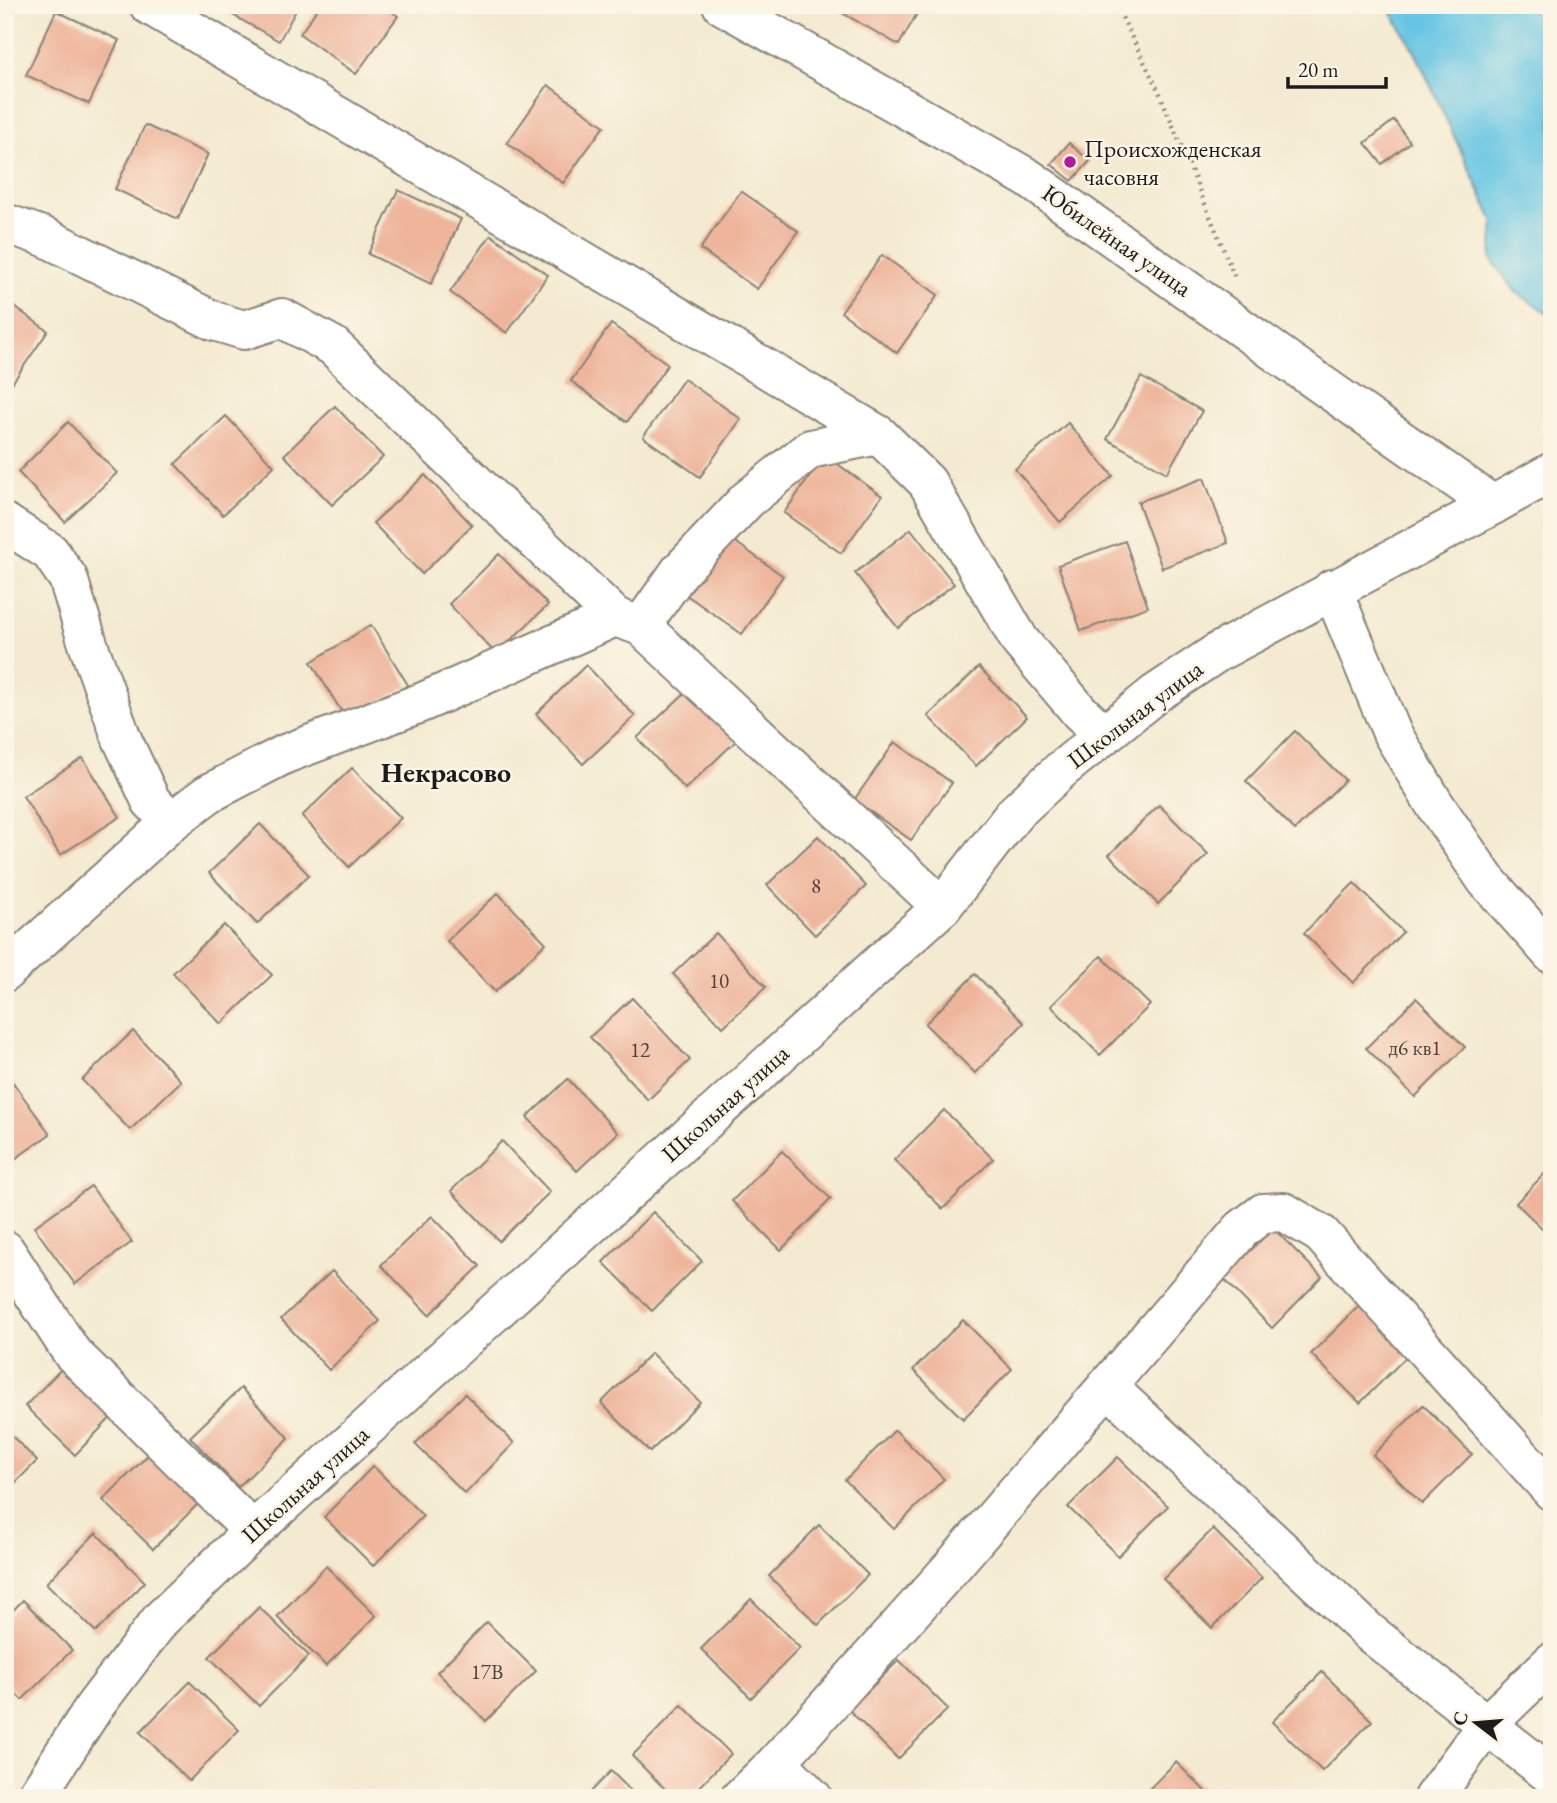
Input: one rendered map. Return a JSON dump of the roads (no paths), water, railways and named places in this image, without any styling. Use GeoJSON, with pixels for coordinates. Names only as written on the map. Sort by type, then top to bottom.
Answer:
{"type":"FeatureCollection","features":[{"type":"Feature","properties":{"kind":"street"},"geometry":{"type":"LineString","coordinates":[[149,5],[879,435],[927,482],[1020,641],[1080,712],[1104,735]]}},
{"type":"Feature","properties":{"kind":"street","name":"Юбилейная улица"},"geometry":{"type":"LineString","coordinates":[[722,5],[1028,178],[1493,505]]}},
{"type":"Feature","properties":{"kind":"street"},"geometry":{"type":"LineString","coordinates":[[5,223],[45,237],[214,321],[244,330],[282,318],[333,346],[628,622],[942,907]]}},
{"type":"Feature","properties":{"kind":"street"},"geometry":{"type":"LineString","coordinates":[[5,972],[172,822],[208,794],[285,754],[628,622],[747,500],[810,449],[879,435]]}},
{"type":"Feature","properties":{"kind":"street","name":"Школьная улица"},"geometry":{"type":"LineString","coordinates":[[35,1798],[94,1707],[161,1619],[253,1531],[942,907],[1015,813],[1061,770],[1155,694],[1218,652],[1552,472]]}},
{"type":"Feature","properties":{"kind":"street"},"geometry":{"type":"LineString","coordinates":[[5,523],[50,552],[68,578],[122,739],[151,801],[172,822]]}},
{"type":"Feature","properties":{"kind":"street"},"geometry":{"type":"LineString","coordinates":[[1332,589],[1392,733],[1428,793],[1486,880],[1552,954]]}},
{"type":"Feature","properties":{"kind":"street"},"geometry":{"type":"LineString","coordinates":[[740,1798],[777,1762],[951,1568],[1242,1229],[1262,1213],[1284,1212],[1321,1234],[1552,1491]]}},
{"type":"Feature","properties":{"kind":"street"},"geometry":{"type":"LineString","coordinates":[[5,1250],[72,1353],[253,1531]]}},
{"type":"Feature","properties":{"kind":"street"},"geometry":{"type":"LineString","coordinates":[[1107,1386],[1370,1633],[1552,1776]]}},
{"type":"Feature","properties":{"kind":"street"},"geometry":{"type":"LineString","coordinates":[[1433,1798],[1487,1724],[1552,1662]]}},
{"type":"Feature","properties":{"kind":"street"},"geometry":{"type":"LineString","coordinates":[[777,1762],[813,1798]]}},
{"type":"Feature","properties":{"kind":"water"},"geometry":{"type":"Polygon","coordinates":[[[1387,5],[1552,5],[1552,316],[1516,292],[1491,259],[1494,222],[1415,52],[1387,5]]]}},
{"type":"Feature","properties":{"kind":"place","name":"Происхожденская часовня"},"geometry":{"type":"Point","coordinates":[1070,162]}},
{"type":"Feature","properties":{"kind":"district","name":"Некрасово"},"geometry":{"type":"Point","coordinates":[446,772]}}]}
